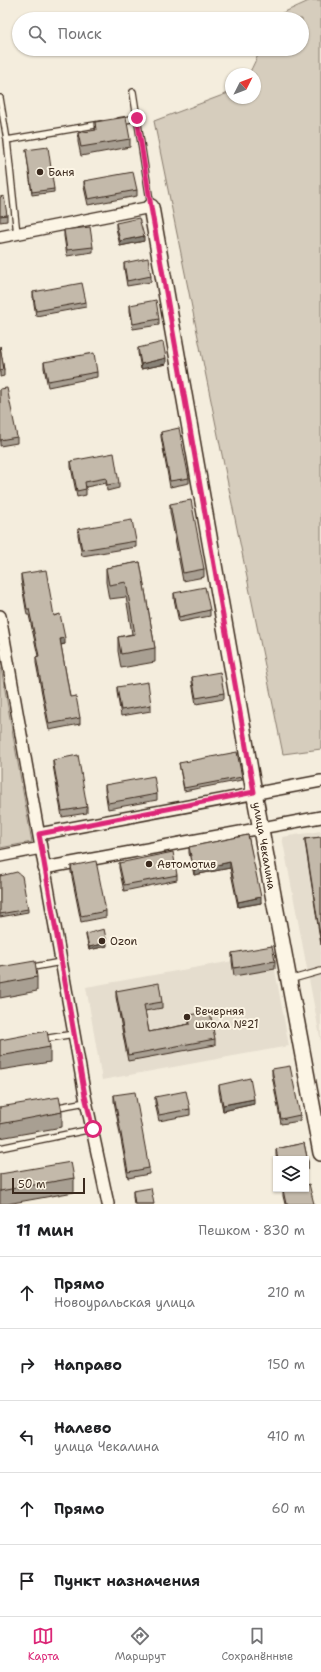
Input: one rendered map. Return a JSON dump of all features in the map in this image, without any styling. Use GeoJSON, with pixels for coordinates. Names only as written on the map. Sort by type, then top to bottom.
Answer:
{"type":"FeatureCollection","features":[{"type":"Feature","properties":{"kind":"main road","name":"улица Чекалина"},"geometry":{"type":"LineString","coordinates":[[151,207],[254,792],[321,1153]]}},
{"type":"Feature","properties":{"kind":"street"},"geometry":{"type":"LineString","coordinates":[[0,237],[151,207]]}},
{"type":"Feature","properties":{"kind":"street"},"geometry":{"type":"LineString","coordinates":[[0,616],[86,1102],[108,1204]]}},
{"type":"Feature","properties":{"kind":"street"},"geometry":{"type":"LineString","coordinates":[[39,834],[321,780]]}},
{"type":"Feature","properties":{"kind":"street"},"geometry":{"type":"LineString","coordinates":[[44,868],[321,817]]}},
{"type":"Feature","properties":{"kind":"street"},"geometry":{"type":"LineString","coordinates":[[0,856],[41,848]]}},
{"type":"Feature","properties":{"kind":"lane"},"geometry":{"type":"LineString","coordinates":[[132,92],[151,207]]}},
{"type":"Feature","properties":{"kind":"lane"},"geometry":{"type":"LineString","coordinates":[[0,98],[7,140],[17,234]]}},
{"type":"Feature","properties":{"kind":"lane"},"geometry":{"type":"LineString","coordinates":[[114,122],[137,118]]}},
{"type":"Feature","properties":{"kind":"lane"},"geometry":{"type":"LineString","coordinates":[[7,140],[106,123]]}},
{"type":"Feature","properties":{"kind":"lane"},"geometry":{"type":"LineString","coordinates":[[23,969],[61,962]]}},
{"type":"Feature","properties":{"kind":"lane"},"geometry":{"type":"LineString","coordinates":[[289,980],[321,972]]}},
{"type":"Feature","properties":{"kind":"lane"},"geometry":{"type":"LineString","coordinates":[[37,1040],[74,1034]]}},
{"type":"Feature","properties":{"kind":"lane"},"geometry":{"type":"LineString","coordinates":[[47,1109],[86,1102]]}},
{"type":"Feature","properties":{"kind":"lane"},"geometry":{"type":"LineString","coordinates":[[0,1148],[93,1129]]}},
{"type":"Feature","properties":{"kind":"shaded area"},"geometry":{"type":"Polygon","coordinates":[[[311,0],[321,0],[321,749],[283,754],[154,121],[225,94],[225,104],[261,104],[261,68],[252,68],[258,56],[309,56],[309,12],[285,12],[311,0]]]}},
{"type":"Feature","properties":{"kind":"shaded area"},"geometry":{"type":"Polygon","coordinates":[[[0,662],[32,842],[0,848],[0,662]]]}},
{"type":"Feature","properties":{"kind":"shaded area"},"geometry":{"type":"Polygon","coordinates":[[[321,831],[321,1042],[282,837],[321,831]]]}},
{"type":"Feature","properties":{"kind":"shaded area","name":"Вечерняя школа №21"},"geometry":{"type":"Polygon","coordinates":[[[272,954],[289,1046],[102,1080],[86,987],[272,954]]]}},
{"type":"Feature","properties":{"kind":"building"},"geometry":{"type":"Polygon","coordinates":[[[126,117],[130,139],[81,147],[78,133],[96,130],[95,122],[126,117]]]}},
{"type":"Feature","properties":{"kind":"building","name":"Баня"},"geometry":{"type":"Polygon","coordinates":[[[48,147],[54,189],[32,192],[26,150],[48,147]]]}},
{"type":"Feature","properties":{"kind":"building"},"geometry":{"type":"Polygon","coordinates":[[[133,172],[137,190],[88,199],[84,181],[133,172]]]}},
{"type":"Feature","properties":{"kind":"building"},"geometry":{"type":"Polygon","coordinates":[[[4,196],[7,215],[0,216],[0,197],[4,196]]]}},
{"type":"Feature","properties":{"kind":"building"},"geometry":{"type":"Polygon","coordinates":[[[139,218],[144,236],[120,241],[116,223],[139,218]]]}},
{"type":"Feature","properties":{"kind":"building"},"geometry":{"type":"Polygon","coordinates":[[[90,227],[93,247],[67,250],[64,230],[90,227]]]}},
{"type":"Feature","properties":{"kind":"building"},"geometry":{"type":"Polygon","coordinates":[[[148,258],[151,276],[127,281],[124,263],[148,258]]]}},
{"type":"Feature","properties":{"kind":"building"},"geometry":{"type":"Polygon","coordinates":[[[82,283],[86,302],[36,311],[33,292],[82,283]]]}},
{"type":"Feature","properties":{"kind":"building"},"geometry":{"type":"Polygon","coordinates":[[[156,300],[159,319],[133,324],[130,305],[156,300]]]}},
{"type":"Feature","properties":{"kind":"building"},"geometry":{"type":"Polygon","coordinates":[[[163,342],[166,358],[141,364],[138,348],[163,342]]]}},
{"type":"Feature","properties":{"kind":"building"},"geometry":{"type":"Polygon","coordinates":[[[0,346],[4,370],[0,371],[0,346]]]}},
{"type":"Feature","properties":{"kind":"building"},"geometry":{"type":"Polygon","coordinates":[[[94,353],[97,372],[48,381],[44,362],[94,353]]]}},
{"type":"Feature","properties":{"kind":"building"},"geometry":{"type":"Polygon","coordinates":[[[7,388],[17,437],[0,440],[0,389],[7,388]]]}},
{"type":"Feature","properties":{"kind":"building"},"geometry":{"type":"Polygon","coordinates":[[[179,428],[189,478],[170,481],[161,432],[179,428]]]}},
{"type":"Feature","properties":{"kind":"building"},"geometry":{"type":"Polygon","coordinates":[[[114,453],[119,483],[107,485],[106,478],[85,482],[86,489],[77,491],[71,461],[114,453]]]}},
{"type":"Feature","properties":{"kind":"building"},"geometry":{"type":"Polygon","coordinates":[[[191,500],[204,569],[183,573],[170,504],[191,500]]]}},
{"type":"Feature","properties":{"kind":"building"},"geometry":{"type":"Polygon","coordinates":[[[132,520],[136,541],[82,550],[78,529],[132,520]]]}},
{"type":"Feature","properties":{"kind":"building"},"geometry":{"type":"Polygon","coordinates":[[[140,562],[155,648],[121,654],[118,637],[135,634],[126,582],[109,585],[106,568],[140,562]]]}},
{"type":"Feature","properties":{"kind":"building"},"geometry":{"type":"Polygon","coordinates":[[[46,570],[54,616],[60,614],[65,638],[60,639],[70,697],[76,696],[80,718],[49,724],[36,657],[39,656],[29,609],[27,609],[21,574],[46,570]]]}},
{"type":"Feature","properties":{"kind":"building"},"geometry":{"type":"Polygon","coordinates":[[[205,587],[210,610],[179,617],[174,593],[205,587]]]}},
{"type":"Feature","properties":{"kind":"building"},"geometry":{"type":"Polygon","coordinates":[[[220,672],[224,693],[196,698],[192,677],[220,672]]]}},
{"type":"Feature","properties":{"kind":"building"},"geometry":{"type":"Polygon","coordinates":[[[148,682],[151,705],[121,710],[117,687],[148,682]]]}},
{"type":"Feature","properties":{"kind":"building"},"geometry":{"type":"Polygon","coordinates":[[[237,752],[242,777],[184,788],[179,763],[237,752]]]}},
{"type":"Feature","properties":{"kind":"building"},"geometry":{"type":"Polygon","coordinates":[[[78,755],[87,807],[62,811],[53,760],[78,755]]]}},
{"type":"Feature","properties":{"kind":"building"},"geometry":{"type":"Polygon","coordinates":[[[154,776],[157,794],[108,803],[105,785],[154,776]]]}},
{"type":"Feature","properties":{"kind":"building"},"geometry":{"type":"Polygon","coordinates":[[[248,835],[261,897],[238,902],[230,862],[194,870],[189,847],[248,835]]]}},
{"type":"Feature","properties":{"kind":"building"},"geometry":{"type":"Polygon","coordinates":[[[321,837],[321,942],[305,839],[321,837]]]}},
{"type":"Feature","properties":{"kind":"building"},"geometry":{"type":"Polygon","coordinates":[[[173,852],[177,875],[124,885],[119,863],[173,852]]]}},
{"type":"Feature","properties":{"kind":"building"},"geometry":{"type":"Polygon","coordinates":[[[96,861],[106,911],[81,916],[71,866],[96,861]]]}},
{"type":"Feature","properties":{"kind":"building"},"geometry":{"type":"Polygon","coordinates":[[[17,872],[22,876],[28,909],[0,914],[0,876],[17,872]]]}},
{"type":"Feature","properties":{"kind":"building"},"geometry":{"type":"Polygon","coordinates":[[[104,929],[107,943],[89,947],[86,934],[104,929]]]}},
{"type":"Feature","properties":{"kind":"building"},"geometry":{"type":"Polygon","coordinates":[[[272,946],[275,961],[234,968],[232,953],[272,946]]]}},
{"type":"Feature","properties":{"kind":"building"},"geometry":{"type":"Polygon","coordinates":[[[35,961],[37,977],[0,984],[0,967],[35,961]]]}},
{"type":"Feature","properties":{"kind":"building"},"geometry":{"type":"Polygon","coordinates":[[[159,983],[162,1002],[144,1005],[149,1032],[190,1024],[189,1015],[210,1012],[215,1039],[128,1055],[116,991],[159,983]]]}},
{"type":"Feature","properties":{"kind":"building"},"geometry":{"type":"Polygon","coordinates":[[[47,1031],[50,1047],[0,1056],[0,1040],[47,1031]]]}},
{"type":"Feature","properties":{"kind":"building"},"geometry":{"type":"Polygon","coordinates":[[[290,1066],[300,1115],[281,1119],[272,1069],[290,1066]]]}},
{"type":"Feature","properties":{"kind":"building"},"geometry":{"type":"Polygon","coordinates":[[[250,1078],[254,1099],[223,1105],[219,1085],[250,1078]]]}},
{"type":"Feature","properties":{"kind":"building"},"geometry":{"type":"Polygon","coordinates":[[[186,1091],[190,1109],[159,1115],[155,1097],[186,1091]]]}},
{"type":"Feature","properties":{"kind":"building"},"geometry":{"type":"Polygon","coordinates":[[[135,1092],[149,1168],[128,1172],[114,1095],[135,1092]]]}},
{"type":"Feature","properties":{"kind":"building"},"geometry":{"type":"Polygon","coordinates":[[[59,1097],[62,1112],[0,1124],[0,1107],[59,1097]]]}},
{"type":"Feature","properties":{"kind":"building"},"geometry":{"type":"Polygon","coordinates":[[[304,1143],[307,1156],[277,1156],[276,1149],[304,1143]]]}},
{"type":"Feature","properties":{"kind":"building"},"geometry":{"type":"Polygon","coordinates":[[[71,1162],[74,1178],[0,1191],[0,1174],[71,1162]]]}},
{"type":"Feature","properties":{"kind":"building"},"geometry":{"type":"Polygon","coordinates":[[[309,1184],[314,1204],[286,1204],[283,1192],[309,1192],[309,1184]]]}},
{"type":"Feature","properties":{"kind":"building"},"geometry":{"type":"Polygon","coordinates":[[[151,1188],[154,1204],[135,1204],[133,1191],[151,1188]]]}},
{"type":"Feature","properties":{"kind":"place","name":"Баня"},"geometry":{"type":"Point","coordinates":[40,172]}},
{"type":"Feature","properties":{"kind":"place","name":"Автомотив"},"geometry":{"type":"Point","coordinates":[149,864]}},
{"type":"Feature","properties":{"kind":"place","name":"Ozon"},"geometry":{"type":"Point","coordinates":[102,941]}},
{"type":"Feature","properties":{"kind":"place","name":"Вечерняя школа №21"},"geometry":{"type":"Point","coordinates":[187,1017]}},
{"type":"Feature","properties":{"kind":"route"},"geometry":{"type":"LineString","coordinates":[[93,1129],[85,1096],[39,834],[254,792],[151,207],[137,118]]}}]}
